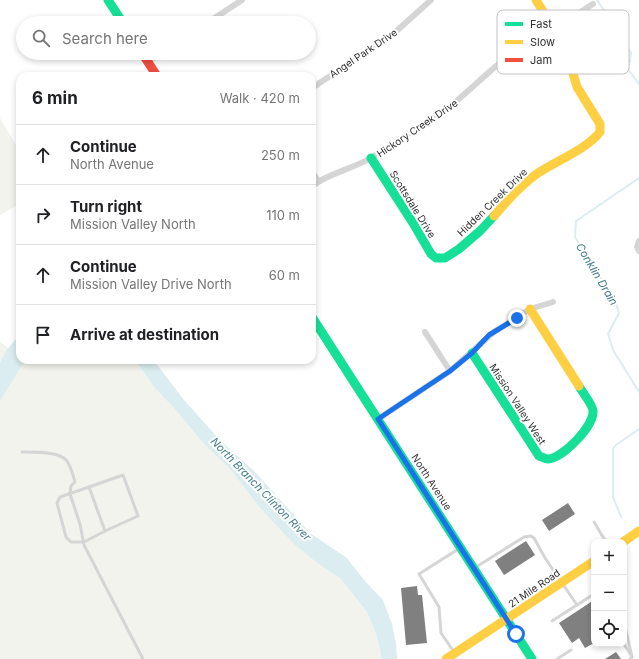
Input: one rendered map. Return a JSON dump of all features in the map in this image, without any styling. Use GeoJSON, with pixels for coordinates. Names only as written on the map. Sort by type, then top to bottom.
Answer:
{"type":"FeatureCollection","features":[{"type":"Feature","properties":{"kind":"street"},"geometry":{"type":"LineString","coordinates":[[108,0],[118,16]]}},
{"type":"Feature","properties":{"kind":"street"},"geometry":{"type":"LineString","coordinates":[[218,16],[242,0]]}},
{"type":"Feature","properties":{"kind":"street","name":"Angel Park Drive"},"geometry":{"type":"LineString","coordinates":[[316,85],[392,35],[431,0]]}},
{"type":"Feature","properties":{"kind":"street"},"geometry":{"type":"LineString","coordinates":[[536,0],[542,10]]}},
{"type":"Feature","properties":{"kind":"street","name":"Hickory Creek Drive"},"geometry":{"type":"LineString","coordinates":[[583,10],[593,4]]}},
{"type":"Feature","properties":{"kind":"street"},"geometry":{"type":"LineString","coordinates":[[150,60],[147,62],[154,72]]}},
{"type":"Feature","properties":{"kind":"street","name":"Hickory Creek Drive"},"geometry":{"type":"LineString","coordinates":[[318,181],[371,158],[444,112],[497,65]]}},
{"type":"Feature","properties":{"kind":"street","name":"Hidden Creek Drive"},"geometry":{"type":"LineString","coordinates":[[440,259],[447,257],[468,241],[534,176],[599,134],[600,124],[577,87],[573,74]]}},
{"type":"Feature","properties":{"kind":"street","name":"Scottsdale Drive"},"geometry":{"type":"LineString","coordinates":[[371,158],[416,227],[431,254],[435,258],[440,259]]}},
{"type":"Feature","properties":{"kind":"street"},"geometry":{"type":"LineString","coordinates":[[639,241],[637,247],[639,250]]}},
{"type":"Feature","properties":{"kind":"street"},"geometry":{"type":"LineString","coordinates":[[378,419],[450,371],[472,353],[489,335],[530,309],[553,302]]}},
{"type":"Feature","properties":{"kind":"street","name":"Mission Valley West"},"geometry":{"type":"LineString","coordinates":[[472,353],[538,454],[543,458],[551,459],[575,443],[593,415],[591,405],[530,309]]}},
{"type":"Feature","properties":{"kind":"street","name":"North Avenue"},"geometry":{"type":"LineString","coordinates":[[316,323],[532,659]]}},
{"type":"Feature","properties":{"kind":"street"},"geometry":{"type":"LineString","coordinates":[[424,332],[450,371]]}},
{"type":"Feature","properties":{"kind":"street"},"geometry":{"type":"LineString","coordinates":[[627,539],[639,531]]}},
{"type":"Feature","properties":{"kind":"street","name":"21 Mile Road"},"geometry":{"type":"LineString","coordinates":[[446,659],[591,563]]}},
{"type":"Feature","properties":{"kind":"lane"},"geometry":{"type":"LineString","coordinates":[[22,452],[37,452],[58,455],[67,460],[75,482],[71,486],[70,494],[84,542],[97,571],[144,659]]}},
{"type":"Feature","properties":{"kind":"lane"},"geometry":{"type":"LineString","coordinates":[[123,475],[138,516],[84,542],[71,542],[66,537],[57,503],[60,497],[70,494],[123,475]]}},
{"type":"Feature","properties":{"kind":"lane"},"geometry":{"type":"LineString","coordinates":[[89,487],[105,531]]}},
{"type":"Feature","properties":{"kind":"lane"},"geometry":{"type":"LineString","coordinates":[[594,522],[604,539]]}},
{"type":"Feature","properties":{"kind":"lane"},"geometry":{"type":"LineString","coordinates":[[474,568],[524,537],[531,536],[534,538],[577,605]]}},
{"type":"Feature","properties":{"kind":"lane"},"geometry":{"type":"LineString","coordinates":[[455,653],[441,633],[439,607],[418,574],[461,548]]}},
{"type":"Feature","properties":{"kind":"lane"},"geometry":{"type":"LineString","coordinates":[[552,621],[591,597]]}},
{"type":"Feature","properties":{"kind":"lane"},"geometry":{"type":"LineString","coordinates":[[627,637],[631,658]]}},
{"type":"Feature","properties":{"kind":"lane"},"geometry":{"type":"LineString","coordinates":[[626,647],[631,658]]}},
{"type":"Feature","properties":{"kind":"lane"},"geometry":{"type":"LineString","coordinates":[[557,659],[570,650]]}},
{"type":"Feature","properties":{"kind":"shaded area"},"geometry":{"type":"Polygon","coordinates":[[[0,118],[16,145],[16,206],[0,215],[0,118]]]}},
{"type":"Feature","properties":{"kind":"shaded area"},"geometry":{"type":"Polygon","coordinates":[[[0,342],[16,356],[16,364],[138,364],[155,388],[204,444],[231,470],[260,508],[320,565],[340,578],[367,612],[375,631],[381,659],[0,659],[0,342]]]}},
{"type":"Feature","properties":{"kind":"water"},"geometry":{"type":"Polygon","coordinates":[[[16,339],[16,364],[23,364],[0,401],[0,363],[8,348],[16,339]]]}},
{"type":"Feature","properties":{"kind":"water","name":"North Branch Clinton River"},"geometry":{"type":"Polygon","coordinates":[[[138,364],[156,364],[184,400],[219,439],[256,473],[310,533],[347,558],[364,580],[383,600],[392,624],[397,659],[381,659],[375,631],[367,612],[340,578],[320,565],[294,544],[260,508],[231,470],[204,444],[155,388],[138,364]]]}},
{"type":"Feature","properties":{"kind":"building"},"geometry":{"type":"Polygon","coordinates":[[[568,503],[575,514],[549,531],[542,520],[568,503]]]}},
{"type":"Feature","properties":{"kind":"building"},"geometry":{"type":"Polygon","coordinates":[[[526,541],[535,555],[504,575],[495,561],[526,541]]]}},
{"type":"Feature","properties":{"kind":"building"},"geometry":{"type":"Polygon","coordinates":[[[417,586],[418,595],[422,595],[427,643],[406,645],[401,588],[417,586]]]}},
{"type":"Feature","properties":{"kind":"building"},"geometry":{"type":"Polygon","coordinates":[[[591,602],[591,645],[585,648],[579,638],[572,643],[559,623],[591,602]]]}},
{"type":"Feature","properties":{"kind":"building"},"geometry":{"type":"Polygon","coordinates":[[[616,652],[621,659],[605,659],[616,652]]]}},
{"type":"Feature","properties":{"kind":"waterway","name":"Conklin Drain"},"geometry":{"type":"LineString","coordinates":[[597,0],[603,10]]}},
{"type":"Feature","properties":{"kind":"waterway","name":"Conklin Drain"},"geometry":{"type":"LineString","coordinates":[[629,50],[631,53],[629,63]]}},
{"type":"Feature","properties":{"kind":"waterway","name":"Conklin Drain"},"geometry":{"type":"LineString","coordinates":[[629,71],[639,84]]}},
{"type":"Feature","properties":{"kind":"waterway","name":"Conklin Drain"},"geometry":{"type":"LineString","coordinates":[[639,178],[576,221],[575,237],[615,300],[619,313],[608,334],[613,350],[639,392]]}},
{"type":"Feature","properties":{"kind":"waterway","name":"Conklin Drain"},"geometry":{"type":"LineString","coordinates":[[621,517],[613,497],[613,449],[616,445],[639,429]]}},
{"type":"Feature","properties":{"kind":"traffic: fast"},"geometry":{"type":"LineString","coordinates":[[108,0],[118,16]]}},
{"type":"Feature","properties":{"kind":"traffic: fast"},"geometry":{"type":"LineString","coordinates":[[371,158],[431,254],[436,258],[445,258],[459,249],[480,231],[494,216]]}},
{"type":"Feature","properties":{"kind":"traffic: fast"},"geometry":{"type":"LineString","coordinates":[[316,323],[532,659]]}},
{"type":"Feature","properties":{"kind":"traffic: fast"},"geometry":{"type":"LineString","coordinates":[[472,353],[539,456],[546,459],[562,453],[569,447],[583,433],[592,417],[593,408],[579,386]]}},
{"type":"Feature","properties":{"kind":"traffic: slow"},"geometry":{"type":"LineString","coordinates":[[536,0],[542,10]]}},
{"type":"Feature","properties":{"kind":"traffic: slow"},"geometry":{"type":"LineString","coordinates":[[494,216],[514,193],[538,173],[587,144],[600,132],[600,124],[577,87],[573,74]]}},
{"type":"Feature","properties":{"kind":"traffic: slow"},"geometry":{"type":"LineString","coordinates":[[530,309],[579,386]]}},
{"type":"Feature","properties":{"kind":"traffic: slow"},"geometry":{"type":"LineString","coordinates":[[627,539],[639,531]]}},
{"type":"Feature","properties":{"kind":"traffic: slow"},"geometry":{"type":"LineString","coordinates":[[446,659],[591,563]]}},
{"type":"Feature","properties":{"kind":"traffic: jam"},"geometry":{"type":"LineString","coordinates":[[147,60],[154,72]]}},
{"type":"Feature","properties":{"kind":"route"},"geometry":{"type":"LineString","coordinates":[[516,634],[378,419],[450,371],[472,353],[489,335],[517,318]]}}]}
